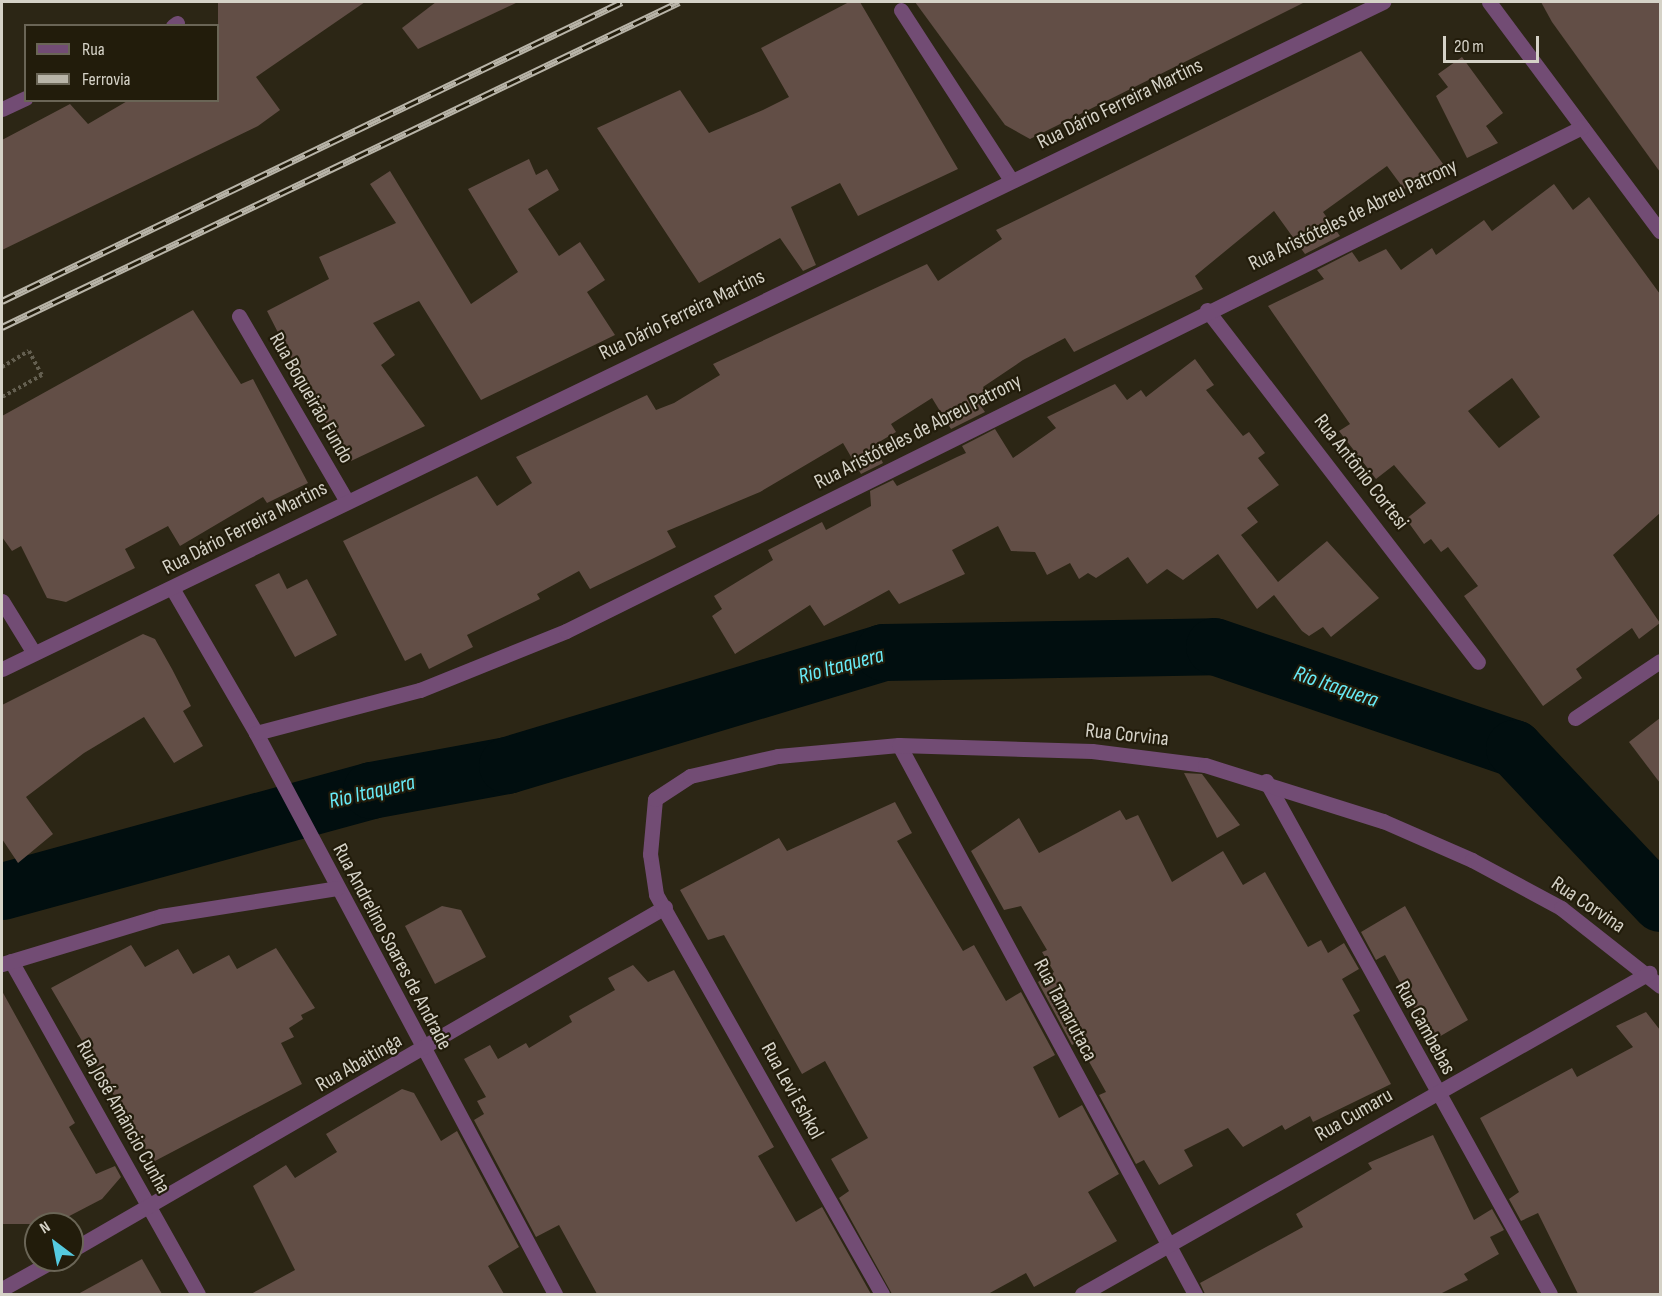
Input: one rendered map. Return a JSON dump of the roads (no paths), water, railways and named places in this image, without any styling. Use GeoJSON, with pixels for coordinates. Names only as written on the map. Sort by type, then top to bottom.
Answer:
{"type":"FeatureCollection","features":[{"type":"Feature","properties":{"kind":"street","name":"Rua Dário Ferreira Martins"},"geometry":{"type":"LineString","coordinates":[[2,669],[172,588],[346,500],[1383,2]]}},
{"type":"Feature","properties":{"kind":"street"},"geometry":{"type":"LineString","coordinates":[[1489,2],[1660,231]]}},
{"type":"Feature","properties":{"kind":"street"},"geometry":{"type":"LineString","coordinates":[[901,10],[1011,180]]}},
{"type":"Feature","properties":{"kind":"street"},"geometry":{"type":"LineString","coordinates":[[2,109],[24,99]]}},
{"type":"Feature","properties":{"kind":"street","name":"Rua Aristóteles de Abreu Patrony"},"geometry":{"type":"LineString","coordinates":[[256,733],[420,690],[546,640],[1207,310],[1582,127]]}},
{"type":"Feature","properties":{"kind":"street","name":"Rua Antônio Cortesi"},"geometry":{"type":"LineString","coordinates":[[1207,310],[1478,663]]}},
{"type":"Feature","properties":{"kind":"street","name":"Rua Boqueirão Fundo"},"geometry":{"type":"LineString","coordinates":[[239,316],[346,500]]}},
{"type":"Feature","properties":{"kind":"street","name":"Rua Andrelino Soares de Andrade"},"geometry":{"type":"LineString","coordinates":[[172,588],[256,733],[422,1051],[555,1294]]}},
{"type":"Feature","properties":{"kind":"street"},"geometry":{"type":"LineString","coordinates":[[2,601],[34,653]]}},
{"type":"Feature","properties":{"kind":"street"},"geometry":{"type":"LineString","coordinates":[[1575,718],[1660,661]]}},
{"type":"Feature","properties":{"kind":"street","name":"Rua Corvina"},"geometry":{"type":"LineString","coordinates":[[665,907],[651,874],[651,814],[655,799],[670,785],[778,756],[899,745],[1092,752],[1204,765],[1266,782],[1383,821],[1472,860],[1561,908],[1649,973],[1660,986]]}},
{"type":"Feature","properties":{"kind":"street","name":"Rua Tamarutaca"},"geometry":{"type":"LineString","coordinates":[[899,745],[1195,1294]]}},
{"type":"Feature","properties":{"kind":"street","name":"Rua Cambebas"},"geometry":{"type":"LineString","coordinates":[[1266,782],[1550,1294]]}},
{"type":"Feature","properties":{"kind":"street"},"geometry":{"type":"LineString","coordinates":[[6,962],[161,916],[337,888]]}},
{"type":"Feature","properties":{"kind":"street","name":"Rua Abaitinga"},"geometry":{"type":"LineString","coordinates":[[84,1244],[422,1051],[665,907]]}},
{"type":"Feature","properties":{"kind":"street","name":"Rua Levi Eshkol"},"geometry":{"type":"LineString","coordinates":[[665,907],[882,1294]]}},
{"type":"Feature","properties":{"kind":"street","name":"Rua José Amâncio Cunha"},"geometry":{"type":"LineString","coordinates":[[6,962],[198,1294]]}},
{"type":"Feature","properties":{"kind":"street","name":"Rua Cumaru"},"geometry":{"type":"LineString","coordinates":[[1082,1294],[1649,973]]}},
{"type":"Feature","properties":{"kind":"street"},"geometry":{"type":"LineString","coordinates":[[2,1289],[32,1272]]}},
{"type":"Feature","properties":{"kind":"waterway","name":"Rio Itaquera"},"geometry":{"type":"LineString","coordinates":[[2,891],[371,790],[507,765],[883,652],[1214,646],[1514,748],[1660,903]]}},
{"type":"Feature","properties":{"kind":"railway"},"geometry":{"type":"LineString","coordinates":[[2,301],[622,2]]}},
{"type":"Feature","properties":{"kind":"railway"},"geometry":{"type":"LineString","coordinates":[[2,327],[679,2]]}}]}
